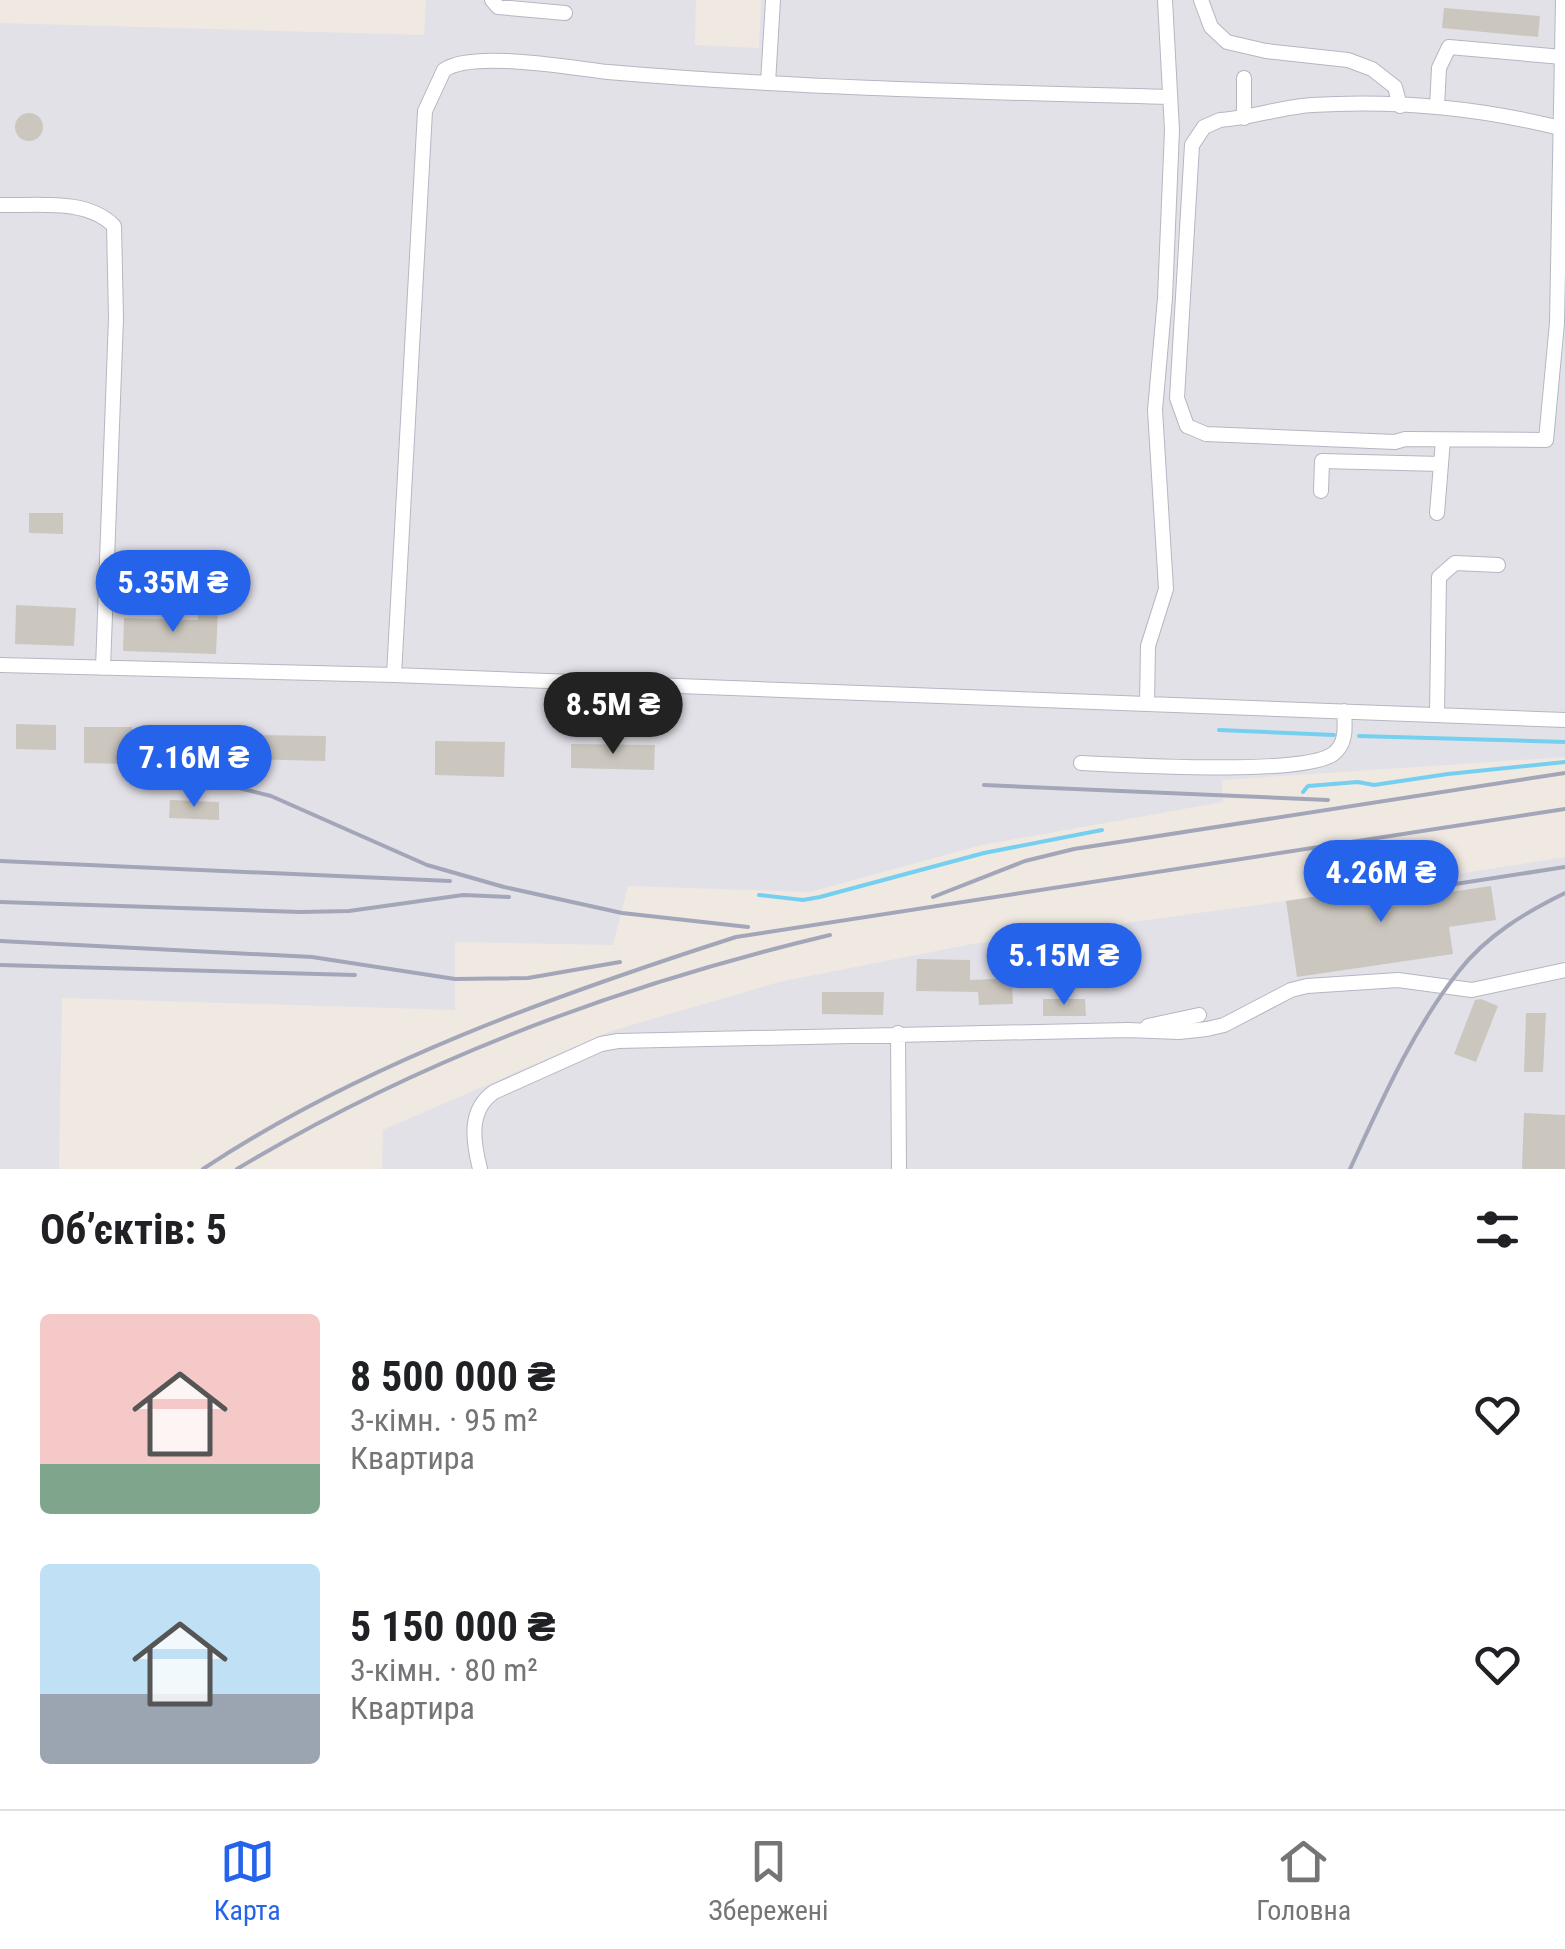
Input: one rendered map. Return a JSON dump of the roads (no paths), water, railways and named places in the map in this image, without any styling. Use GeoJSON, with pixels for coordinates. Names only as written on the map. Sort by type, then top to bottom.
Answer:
{"type":"FeatureCollection","features":[{"type":"Feature","properties":{"kind":"lane"},"geometry":{"type":"LineString","coordinates":[[492,0],[498,7],[565,13]]}},
{"type":"Feature","properties":{"kind":"lane"},"geometry":{"type":"LineString","coordinates":[[768,83],[773,0]]}},
{"type":"Feature","properties":{"kind":"lane"},"geometry":{"type":"LineString","coordinates":[[1147,704],[1148,646],[1166,588],[1155,410],[1172,130],[1165,0]]}},
{"type":"Feature","properties":{"kind":"lane"},"geometry":{"type":"LineString","coordinates":[[1201,0],[1211,27],[1227,42],[1359,63],[1396,87],[1400,106]]}},
{"type":"Feature","properties":{"kind":"lane"},"geometry":{"type":"LineString","coordinates":[[1560,128],[1516,117],[1400,106],[1310,105],[1210,123],[1192,144],[1177,398],[1182,420],[1192,430],[1206,434],[1394,442],[1546,440],[1557,324],[1564,0]]}},
{"type":"Feature","properties":{"kind":"lane"},"geometry":{"type":"LineString","coordinates":[[1437,108],[1438,68],[1448,46],[1562,57]]}},
{"type":"Feature","properties":{"kind":"lane"},"geometry":{"type":"LineString","coordinates":[[394,674],[424,112],[444,70],[464,61],[502,62],[768,83],[1169,97]]}},
{"type":"Feature","properties":{"kind":"lane"},"geometry":{"type":"LineString","coordinates":[[1244,78],[1244,118]]}},
{"type":"Feature","properties":{"kind":"lane"},"geometry":{"type":"LineString","coordinates":[[0,204],[86,208],[102,214],[114,226],[116,318],[104,668]]}},
{"type":"Feature","properties":{"kind":"lane"},"geometry":{"type":"LineString","coordinates":[[1437,512],[1443,440]]}},
{"type":"Feature","properties":{"kind":"lane"},"geometry":{"type":"LineString","coordinates":[[1321,492],[1322,461],[1441,464]]}},
{"type":"Feature","properties":{"kind":"lane"},"geometry":{"type":"LineString","coordinates":[[1437,714],[1438,577],[1455,563],[1498,565]]}},
{"type":"Feature","properties":{"kind":"lane"},"geometry":{"type":"LineString","coordinates":[[0,665],[394,674],[1565,720]]}},
{"type":"Feature","properties":{"kind":"lane"},"geometry":{"type":"LineString","coordinates":[[1081,763],[1216,768],[1314,762],[1339,749],[1345,731],[1344,711]]}},
{"type":"Feature","properties":{"kind":"lane"},"geometry":{"type":"LineString","coordinates":[[480,1169],[474,1124],[481,1100],[601,1044],[658,1038],[1207,1030],[1290,990],[1307,986],[1398,980],[1472,990],[1565,970]]}},
{"type":"Feature","properties":{"kind":"lane"},"geometry":{"type":"LineString","coordinates":[[1128,1030],[1198,1015]]}},
{"type":"Feature","properties":{"kind":"lane"},"geometry":{"type":"LineString","coordinates":[[898,1034],[899,1169]]}},
{"type":"Feature","properties":{"kind":"waterway"},"geometry":{"type":"LineString","coordinates":[[1219,730],[1334,735]]}},
{"type":"Feature","properties":{"kind":"waterway"},"geometry":{"type":"LineString","coordinates":[[1359,736],[1565,742]]}},
{"type":"Feature","properties":{"kind":"waterway"},"geometry":{"type":"LineString","coordinates":[[1303,792],[1308,786],[1358,782],[1374,785],[1565,762]]}},
{"type":"Feature","properties":{"kind":"waterway"},"geometry":{"type":"LineString","coordinates":[[759,895],[803,900],[820,897],[984,853],[1102,830]]}},
{"type":"Feature","properties":{"kind":"railway"},"geometry":{"type":"LineString","coordinates":[[933,897],[1025,861],[1074,849],[1565,773]]}},
{"type":"Feature","properties":{"kind":"railway"},"geometry":{"type":"LineString","coordinates":[[191,783],[271,796],[427,865],[504,887],[622,913],[748,927]]}},
{"type":"Feature","properties":{"kind":"railway"},"geometry":{"type":"LineString","coordinates":[[984,785],[1328,800]]}},
{"type":"Feature","properties":{"kind":"railway"},"geometry":{"type":"LineString","coordinates":[[203,1169],[328,1097],[461,1035],[736,937],[1565,809]]}},
{"type":"Feature","properties":{"kind":"railway"},"geometry":{"type":"LineString","coordinates":[[0,861],[450,881]]}},
{"type":"Feature","properties":{"kind":"railway"},"geometry":{"type":"LineString","coordinates":[[1449,885],[1565,867]]}},
{"type":"Feature","properties":{"kind":"railway"},"geometry":{"type":"LineString","coordinates":[[1350,1169],[1412,1041],[1459,971],[1508,926],[1565,893]]}},
{"type":"Feature","properties":{"kind":"railway"},"geometry":{"type":"LineString","coordinates":[[0,902],[300,912],[349,911],[463,895],[509,897]]}},
{"type":"Feature","properties":{"kind":"railway"},"geometry":{"type":"LineString","coordinates":[[237,1169],[377,1093],[524,1030],[676,977],[830,935]]}},
{"type":"Feature","properties":{"kind":"railway"},"geometry":{"type":"LineString","coordinates":[[0,941],[312,957],[455,979],[528,978],[620,962]]}},
{"type":"Feature","properties":{"kind":"railway"},"geometry":{"type":"LineString","coordinates":[[0,965],[355,975]]}}]}
